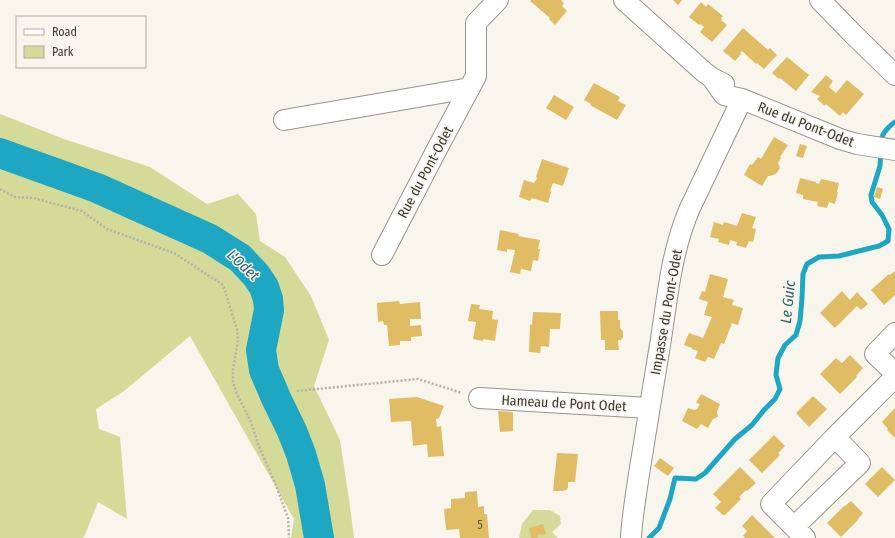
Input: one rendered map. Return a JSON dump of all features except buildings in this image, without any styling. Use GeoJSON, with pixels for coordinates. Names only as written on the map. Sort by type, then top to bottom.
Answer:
{"type":"FeatureCollection","features":[{"type":"Feature","properties":{"kind":"street","name":"Rue du Pont-Odet"},"geometry":{"type":"LineString","coordinates":[[382,255],[476,76],[476,23],[498,0]]}},
{"type":"Feature","properties":{"kind":"street","name":"Rue du Pont-Odet"},"geometry":{"type":"LineString","coordinates":[[624,0],[712,78],[724,95],[742,99],[857,144],[886,149]]}},
{"type":"Feature","properties":{"kind":"street"},"geometry":{"type":"LineString","coordinates":[[820,0],[895,75]]}},
{"type":"Feature","properties":{"kind":"street"},"geometry":{"type":"LineString","coordinates":[[284,120],[470,88]]}},
{"type":"Feature","properties":{"kind":"street","name":"Impasse du Pont-Odet"},"geometry":{"type":"LineString","coordinates":[[631,538],[649,408],[660,349],[669,280],[676,248],[683,224],[690,208],[742,99]]}},
{"type":"Feature","properties":{"kind":"street"},"geometry":{"type":"LineString","coordinates":[[895,333],[875,354],[895,373]]}},
{"type":"Feature","properties":{"kind":"street"},"geometry":{"type":"LineString","coordinates":[[835,437],[860,463],[800,532],[771,504],[835,437],[895,377]]}},
{"type":"Feature","properties":{"kind":"street","name":"Hameau de Pont Odet"},"geometry":{"type":"LineString","coordinates":[[479,398],[649,408]]}},
{"type":"Feature","properties":{"kind":"path"},"geometry":{"type":"LineString","coordinates":[[0,189],[15,197],[33,198],[82,211],[108,229],[174,253],[223,284],[237,329],[238,340],[233,370],[233,384],[251,422],[258,444],[288,518],[289,538]]}},
{"type":"Feature","properties":{"kind":"path"},"geometry":{"type":"LineString","coordinates":[[297,391],[418,379],[479,398]]}},
{"type":"Feature","properties":{"kind":"green space"},"geometry":{"type":"Polygon","coordinates":[[[0,114],[64,139],[150,167],[207,204],[238,194],[256,214],[260,241],[285,257],[311,296],[329,340],[314,386],[340,440],[354,538],[291,538],[294,519],[190,336],[124,391],[96,409],[99,429],[120,437],[127,519],[98,502],[84,537],[82,538],[0,538],[0,114]]]}},
{"type":"Feature","properties":{"kind":"green space"},"geometry":{"type":"Polygon","coordinates":[[[533,510],[550,510],[560,516],[561,524],[552,532],[558,538],[519,538],[522,524],[533,510]]]}},
{"type":"Feature","properties":{"kind":"waterway","name":"Le Guic"},"geometry":{"type":"LineString","coordinates":[[881,143],[885,131],[895,122]]}},
{"type":"Feature","properties":{"kind":"waterway","name":"Le Guic"},"geometry":{"type":"LineString","coordinates":[[649,538],[659,528],[670,499],[675,478],[696,479],[705,473],[735,439],[752,425],[775,399],[780,389],[776,375],[778,358],[785,345],[796,335],[800,321],[803,274],[807,264],[819,257],[839,256],[879,246],[888,241],[889,229],[882,215],[872,202],[871,195],[880,166],[881,151]]}},
{"type":"Feature","properties":{"kind":"waterway","name":"L'Odet"},"geometry":{"type":"LineString","coordinates":[[0,153],[97,188],[210,239],[240,258],[256,275],[264,287],[268,299],[269,310],[261,350],[264,370],[301,454],[310,485],[319,538]]}}]}
